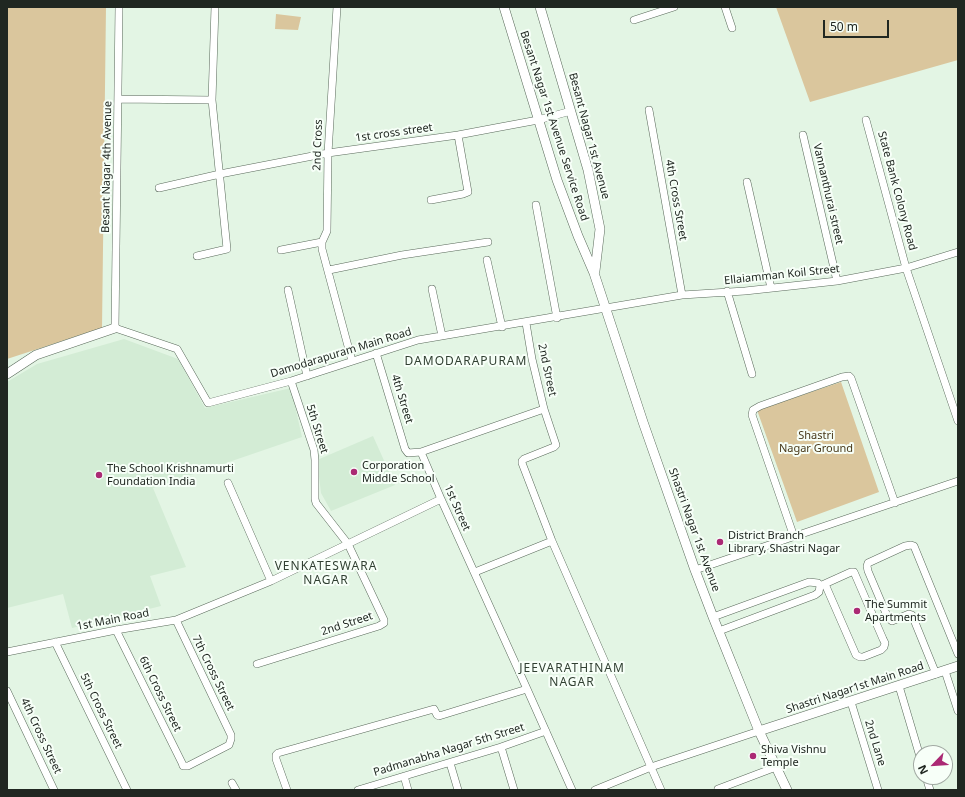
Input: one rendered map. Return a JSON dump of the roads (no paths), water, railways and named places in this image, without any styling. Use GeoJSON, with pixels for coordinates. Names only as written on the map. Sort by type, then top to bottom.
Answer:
{"type":"FeatureCollection","features":[{"type":"Feature","properties":{"kind":"street","name":"Besant Nagar 4th Avenue"},"geometry":{"type":"LineString","coordinates":[[115,328],[119,7]]}},
{"type":"Feature","properties":{"kind":"street"},"geometry":{"type":"LineString","coordinates":[[197,256],[228,249],[212,100],[215,7]]}},
{"type":"Feature","properties":{"kind":"street","name":"2nd Cross"},"geometry":{"type":"LineString","coordinates":[[322,242],[328,228],[328,153],[337,7]]}},
{"type":"Feature","properties":{"kind":"street","name":"Besant Nagar 1st Avenue Service Road"},"geometry":{"type":"LineString","coordinates":[[504,7],[538,120],[565,201],[594,273]]}},
{"type":"Feature","properties":{"kind":"street","name":"Besant Nagar 1st Avenue"},"geometry":{"type":"LineString","coordinates":[[540,7],[588,170],[600,228],[594,273]]}},
{"type":"Feature","properties":{"kind":"street"},"geometry":{"type":"LineString","coordinates":[[634,20],[674,7]]}},
{"type":"Feature","properties":{"kind":"street"},"geometry":{"type":"LineString","coordinates":[[725,7],[732,28]]}},
{"type":"Feature","properties":{"kind":"street"},"geometry":{"type":"LineString","coordinates":[[118,100],[212,100]]}},
{"type":"Feature","properties":{"kind":"street","name":"4th Cross Street"},"geometry":{"type":"LineString","coordinates":[[649,110],[682,295]]}},
{"type":"Feature","properties":{"kind":"street","name":"1st cross street"},"geometry":{"type":"LineString","coordinates":[[159,188],[220,174],[328,153],[458,135],[538,120],[571,111]]}},
{"type":"Feature","properties":{"kind":"street","name":"State Bank Colony Road"},"geometry":{"type":"LineString","coordinates":[[866,120],[906,268],[958,421]]}},
{"type":"Feature","properties":{"kind":"street"},"geometry":{"type":"LineString","coordinates":[[431,200],[468,192],[458,135]]}},
{"type":"Feature","properties":{"kind":"street","name":"Vannanthurai street"},"geometry":{"type":"LineString","coordinates":[[803,135],[837,281]]}},
{"type":"Feature","properties":{"kind":"street"},"geometry":{"type":"LineString","coordinates":[[747,182],[771,288]]}},
{"type":"Feature","properties":{"kind":"street"},"geometry":{"type":"LineString","coordinates":[[536,205],[557,318]]}},
{"type":"Feature","properties":{"kind":"street"},"geometry":{"type":"LineString","coordinates":[[281,250],[322,242],[322,249],[329,270],[352,361]]}},
{"type":"Feature","properties":{"kind":"street"},"geometry":{"type":"LineString","coordinates":[[329,270],[402,255],[488,242]]}},
{"type":"Feature","properties":{"kind":"street","name":"Ellaiamman Koil Street"},"geometry":{"type":"LineString","coordinates":[[606,308],[682,295],[837,281],[906,268],[958,252]]}},
{"type":"Feature","properties":{"kind":"street"},"geometry":{"type":"LineString","coordinates":[[487,260],[502,327]]}},
{"type":"Feature","properties":{"kind":"street","name":"Shastri Nagar 1st Avenue"},"geometry":{"type":"LineString","coordinates":[[594,273],[642,422],[695,570],[759,731],[787,790]]}},
{"type":"Feature","properties":{"kind":"street"},"geometry":{"type":"LineString","coordinates":[[432,288],[442,336]]}},
{"type":"Feature","properties":{"kind":"street"},"geometry":{"type":"LineString","coordinates":[[288,290],[307,376]]}},
{"type":"Feature","properties":{"kind":"street"},"geometry":{"type":"LineString","coordinates":[[727,292],[752,374]]}},
{"type":"Feature","properties":{"kind":"street","name":"Damodarapuram Main Road"},"geometry":{"type":"LineString","coordinates":[[115,328],[177,349],[208,403],[291,381],[418,340],[557,318],[606,308]]}},
{"type":"Feature","properties":{"kind":"street","name":"2nd Street"},"geometry":{"type":"LineString","coordinates":[[526,322],[532,359],[544,409],[556,445],[522,461],[552,541]]}},
{"type":"Feature","properties":{"kind":"street"},"geometry":{"type":"LineString","coordinates":[[7,374],[36,355],[115,328]]}},
{"type":"Feature","properties":{"kind":"street","name":"4th Street"},"geometry":{"type":"LineString","coordinates":[[376,353],[407,452],[421,452]]}},
{"type":"Feature","properties":{"kind":"street"},"geometry":{"type":"LineString","coordinates":[[794,537],[752,415],[753,410],[760,406],[842,377],[849,376],[852,381],[895,503]]}},
{"type":"Feature","properties":{"kind":"street","name":"5th Street"},"geometry":{"type":"LineString","coordinates":[[291,381],[314,450],[316,503],[348,544]]}},
{"type":"Feature","properties":{"kind":"street"},"geometry":{"type":"LineString","coordinates":[[421,452],[544,409]]}},
{"type":"Feature","properties":{"kind":"street","name":"1st Street"},"geometry":{"type":"LineString","coordinates":[[421,452],[572,790]]}},
{"type":"Feature","properties":{"kind":"street"},"geometry":{"type":"LineString","coordinates":[[695,570],[958,481]]}},
{"type":"Feature","properties":{"kind":"street"},"geometry":{"type":"LineString","coordinates":[[228,483],[271,581]]}},
{"type":"Feature","properties":{"kind":"street","name":"1st Main Road"},"geometry":{"type":"LineString","coordinates":[[7,652],[116,630],[176,620],[271,581],[441,499]]}},
{"type":"Feature","properties":{"kind":"street"},"geometry":{"type":"LineString","coordinates":[[475,572],[552,541],[661,790]]}},
{"type":"Feature","properties":{"kind":"street","name":"2nd Street"},"geometry":{"type":"LineString","coordinates":[[257,664],[379,626],[384,623],[384,620],[348,544]]}},
{"type":"Feature","properties":{"kind":"street"},"geometry":{"type":"LineString","coordinates":[[958,654],[914,546],[905,546],[868,563],[868,571],[888,618],[892,621],[909,614],[912,615],[958,711]]}},
{"type":"Feature","properties":{"kind":"street"},"geometry":{"type":"LineString","coordinates":[[713,617],[809,582],[818,583],[822,585],[856,655],[863,657],[882,650],[885,643],[854,572],[822,585],[819,592],[815,595],[718,631]]}},
{"type":"Feature","properties":{"kind":"street","name":"7th Cross Street"},"geometry":{"type":"LineString","coordinates":[[176,620],[231,736],[229,745],[185,766]]}},
{"type":"Feature","properties":{"kind":"street","name":"6th Cross Street"},"geometry":{"type":"LineString","coordinates":[[116,630],[182,763],[185,766]]}},
{"type":"Feature","properties":{"kind":"street","name":"5th Cross Street"},"geometry":{"type":"LineString","coordinates":[[55,642],[126,790]]}},
{"type":"Feature","properties":{"kind":"street","name":"Shastri Nagar1st Main Road"},"geometry":{"type":"LineString","coordinates":[[759,731],[958,666]]}},
{"type":"Feature","properties":{"kind":"street"},"geometry":{"type":"LineString","coordinates":[[899,686],[917,745]]}},
{"type":"Feature","properties":{"kind":"street"},"geometry":{"type":"LineString","coordinates":[[287,790],[276,759],[276,755],[278,753],[434,709],[439,716],[527,688]]}},
{"type":"Feature","properties":{"kind":"street","name":"4th Cross Street"},"geometry":{"type":"LineString","coordinates":[[7,691],[54,790]]}},
{"type":"Feature","properties":{"kind":"street","name":"2nd Lane"},"geometry":{"type":"LineString","coordinates":[[851,702],[878,790]]}},
{"type":"Feature","properties":{"kind":"street","name":"Padmanabha Nagar 5th Street"},"geometry":{"type":"LineString","coordinates":[[358,790],[501,747],[546,731]]}},
{"type":"Feature","properties":{"kind":"street"},"geometry":{"type":"LineString","coordinates":[[595,790],[651,767],[759,731]]}},
{"type":"Feature","properties":{"kind":"street"},"geometry":{"type":"LineString","coordinates":[[501,747],[514,790]]}},
{"type":"Feature","properties":{"kind":"street"},"geometry":{"type":"LineString","coordinates":[[450,763],[458,790]]}},
{"type":"Feature","properties":{"kind":"street"},"geometry":{"type":"LineString","coordinates":[[718,789],[776,767]]}},
{"type":"Feature","properties":{"kind":"street"},"geometry":{"type":"LineString","coordinates":[[404,776],[408,790]]}},
{"type":"Feature","properties":{"kind":"street"},"geometry":{"type":"LineString","coordinates":[[232,783],[236,790]]}},
{"type":"Feature","properties":{"kind":"place","name":"Corporation Middle School"},"geometry":{"type":"Point","coordinates":[354,472]}},
{"type":"Feature","properties":{"kind":"place","name":"The School Krishnamurti Foundation India"},"geometry":{"type":"Point","coordinates":[99,475]}},
{"type":"Feature","properties":{"kind":"place","name":"District Branch Library, Shastri Nagar"},"geometry":{"type":"Point","coordinates":[720,542]}},
{"type":"Feature","properties":{"kind":"place","name":"The Summit Apartments"},"geometry":{"type":"Point","coordinates":[857,611]}},
{"type":"Feature","properties":{"kind":"place","name":"Shiva Vishnu Temple"},"geometry":{"type":"Point","coordinates":[753,756]}},
{"type":"Feature","properties":{"kind":"district","name":"DAMODARAPURAM"},"geometry":{"type":"Point","coordinates":[466,362]}},
{"type":"Feature","properties":{"kind":"district","name":"VENKATESWARA NAGAR"},"geometry":{"type":"Point","coordinates":[326,574]}},
{"type":"Feature","properties":{"kind":"district","name":"JEEVARATHINAM NAGAR"},"geometry":{"type":"Point","coordinates":[572,676]}},
{"type":"Feature","properties":{"kind":"park label","name":"Shastri Nagar Ground"},"geometry":{"type":"Point","coordinates":[816,442]}}]}
